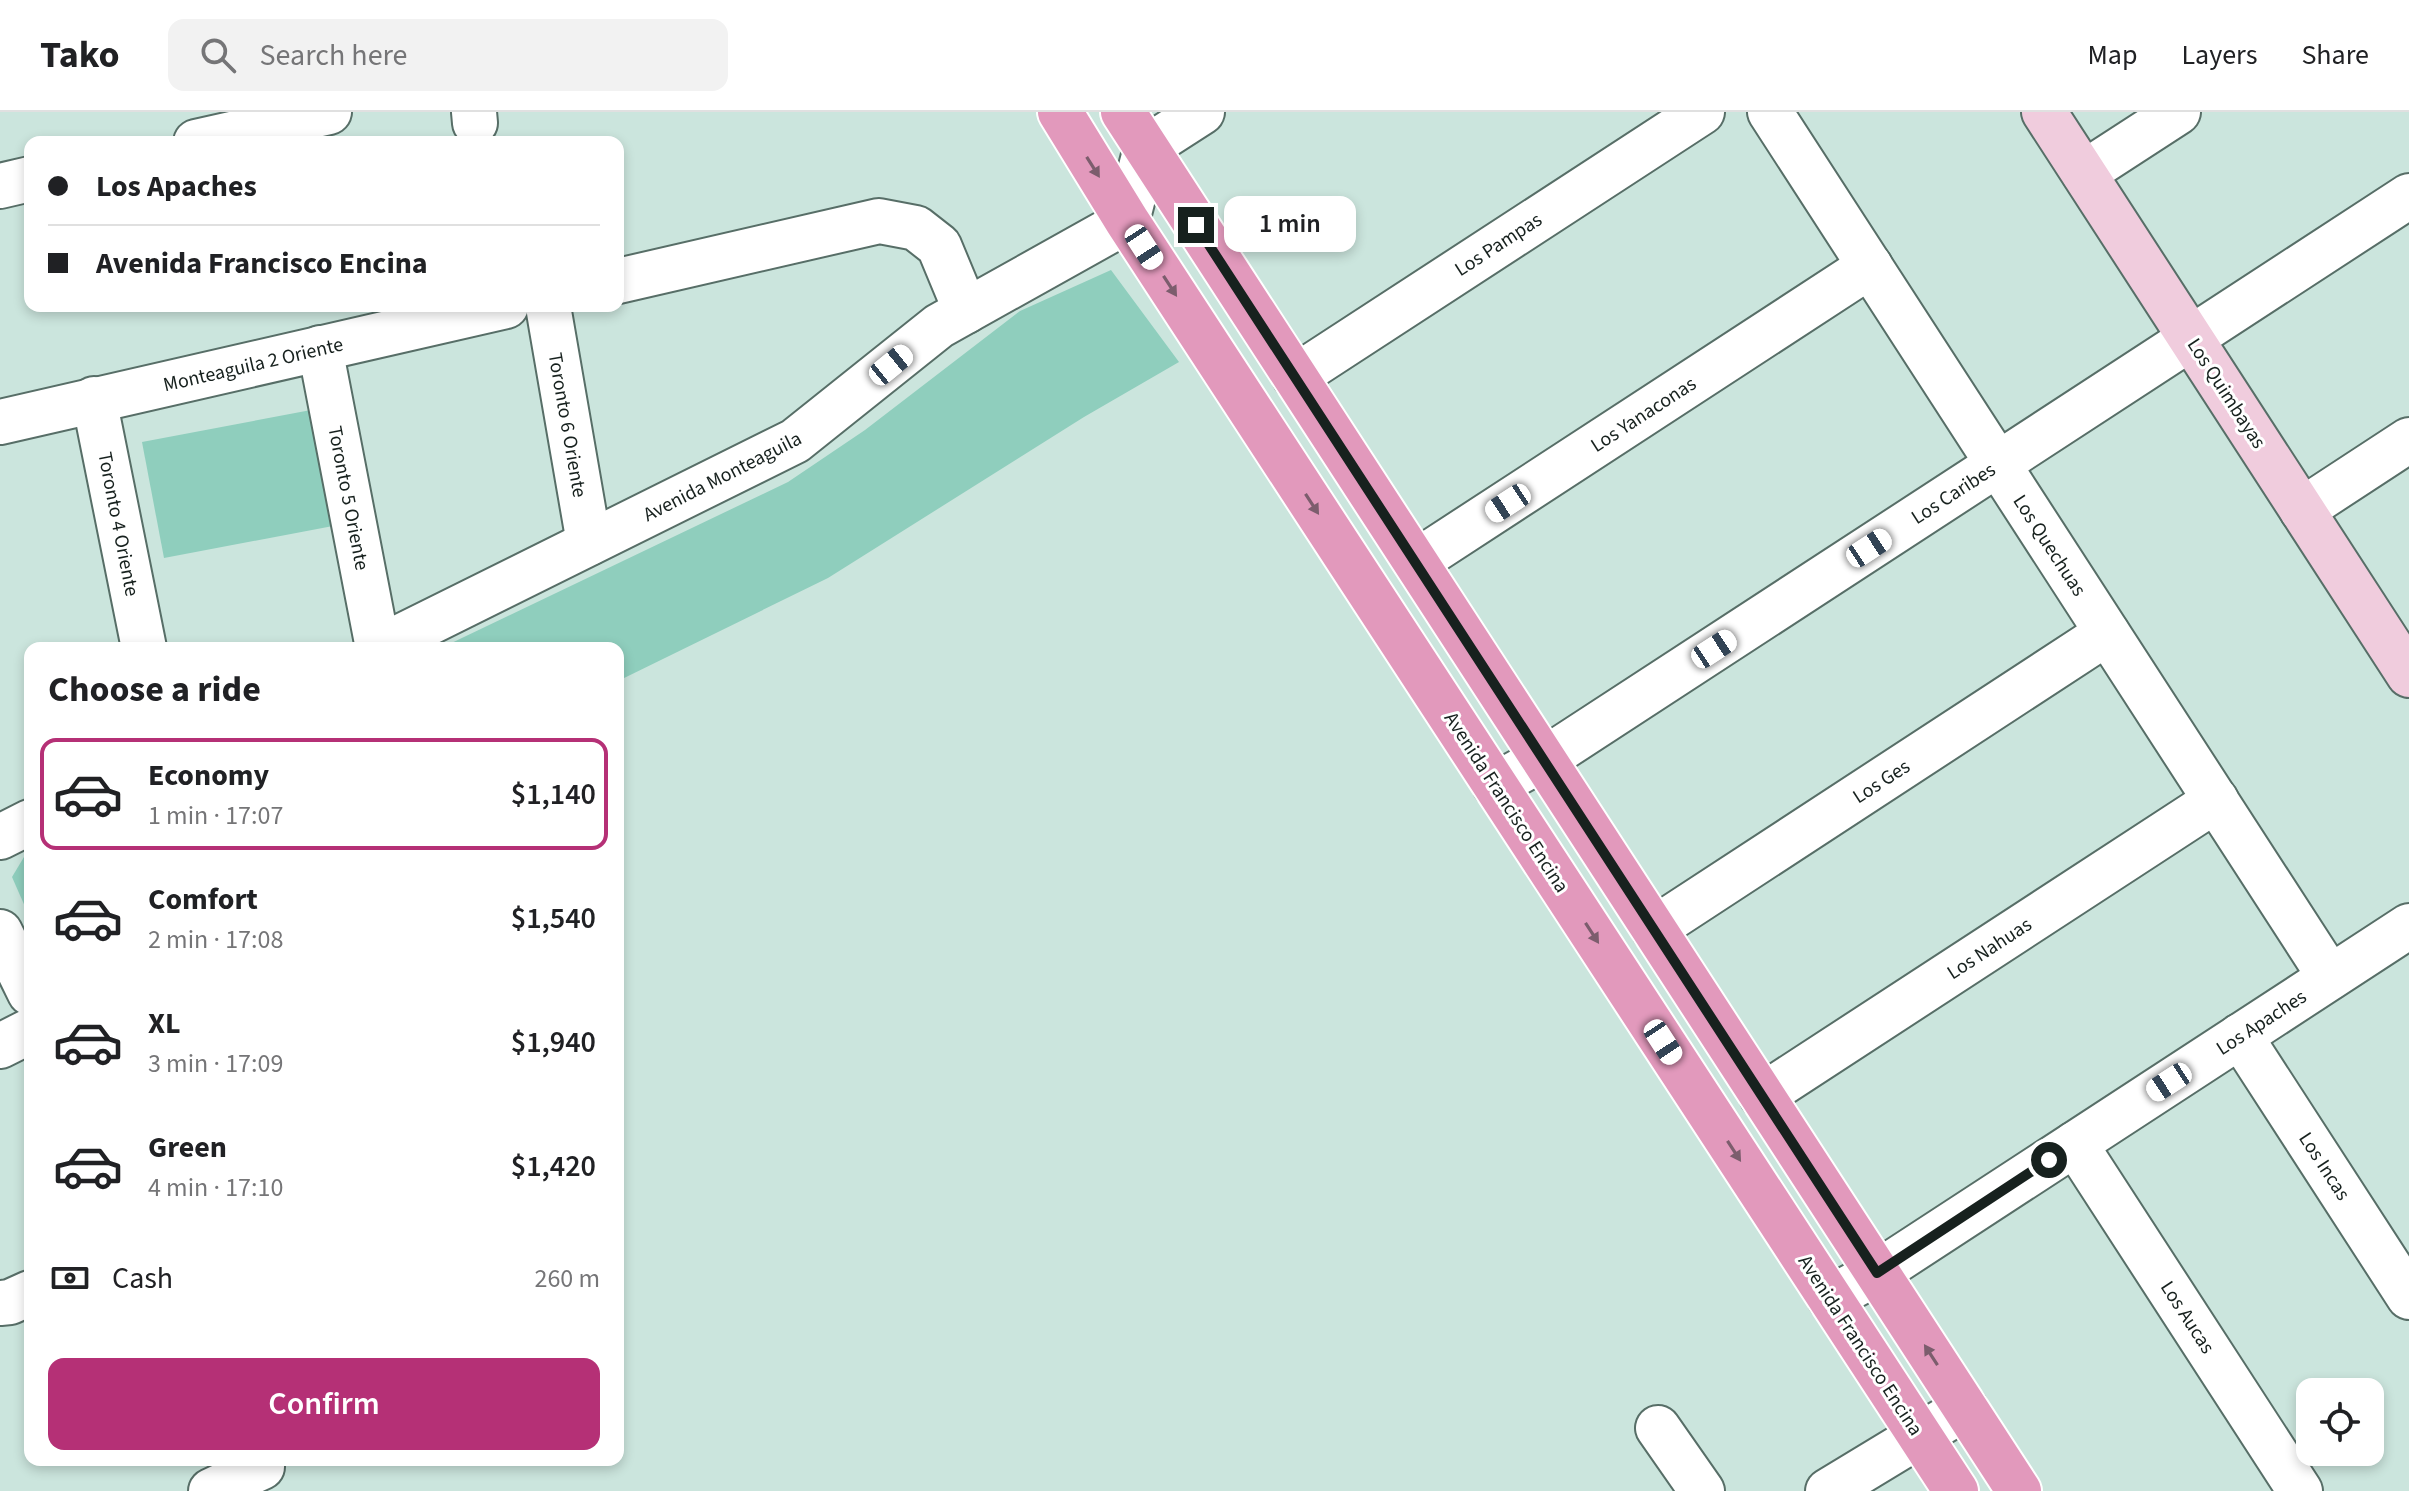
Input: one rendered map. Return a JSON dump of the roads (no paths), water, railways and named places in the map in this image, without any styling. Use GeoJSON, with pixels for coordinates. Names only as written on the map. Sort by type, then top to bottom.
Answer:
{"type":"FeatureCollection","features":[{"type":"Feature","properties":{"kind":"main road","name":"Avenida Francisco Encina"},"geometry":{"type":"LineString","coordinates":[[1060,112],[1127,221],[1956,1491]]}},
{"type":"Feature","properties":{"kind":"main road"},"geometry":{"type":"LineString","coordinates":[[1123,112],[2019,1491]]}},
{"type":"Feature","properties":{"kind":"street"},"geometry":{"type":"LineString","coordinates":[[223,136],[329,112]]}},
{"type":"Feature","properties":{"kind":"street"},"geometry":{"type":"LineString","coordinates":[[1127,221],[1146,148],[1202,112]]}},
{"type":"Feature","properties":{"kind":"street","name":"Los Pampas"},"geometry":{"type":"LineString","coordinates":[[1295,377],[1702,112]]}},
{"type":"Feature","properties":{"kind":"street","name":"Los Quechuas"},"geometry":{"type":"LineString","coordinates":[[1770,112],[2330,977]]}},
{"type":"Feature","properties":{"kind":"street","name":"Los Quimbayas"},"geometry":{"type":"LineString","coordinates":[[2044,112],[2409,675]]}},
{"type":"Feature","properties":{"kind":"street"},"geometry":{"type":"LineString","coordinates":[[2084,173],[2178,112]]}},
{"type":"Feature","properties":{"kind":"street"},"geometry":{"type":"LineString","coordinates":[[0,186],[24,180]]}},
{"type":"Feature","properties":{"kind":"street","name":"Los Caribes"},"geometry":{"type":"LineString","coordinates":[[1495,785],[1544,760],[2409,196]]}},
{"type":"Feature","properties":{"kind":"street"},"geometry":{"type":"LineString","coordinates":[[624,280],[879,221],[916,228],[939,246],[966,311]]}},
{"type":"Feature","properties":{"kind":"street","name":"Avenida Monteaguila"},"geometry":{"type":"LineString","coordinates":[[390,642],[795,441],[939,326],[1127,221]]}},
{"type":"Feature","properties":{"kind":"street","name":"Los Yanaconas"},"geometry":{"type":"LineString","coordinates":[[1416,562],[1870,266]]}},
{"type":"Feature","properties":{"kind":"street","name":"Monteaguila 2 Oriente"},"geometry":{"type":"LineString","coordinates":[[0,422],[479,312]]}},
{"type":"Feature","properties":{"kind":"street","name":"Toronto 6 Oriente"},"geometry":{"type":"LineString","coordinates":[[549,312],[589,543]]}},
{"type":"Feature","properties":{"kind":"street","name":"Toronto 5 Oriente"},"geometry":{"type":"LineString","coordinates":[[320,348],[377,642]]}},
{"type":"Feature","properties":{"kind":"street","name":"Toronto 4 Oriente"},"geometry":{"type":"LineString","coordinates":[[94,399],[143,642]]}},
{"type":"Feature","properties":{"kind":"street"},"geometry":{"type":"LineString","coordinates":[[2302,510],[2409,440]]}},
{"type":"Feature","properties":{"kind":"street","name":"Los Ges"},"geometry":{"type":"LineString","coordinates":[[1654,929],[2107,633]]}},
{"type":"Feature","properties":{"kind":"street","name":"Los Nahuas"},"geometry":{"type":"LineString","coordinates":[[1762,1096],[2216,800]]}},
{"type":"Feature","properties":{"kind":"street"},"geometry":{"type":"LineString","coordinates":[[0,837],[24,825]]}},
{"type":"Feature","properties":{"kind":"street","name":"Los Apaches"},"geometry":{"type":"LineString","coordinates":[[1830,1298],[1877,1273],[2409,926]]}},
{"type":"Feature","properties":{"kind":"street"},"geometry":{"type":"LineString","coordinates":[[0,932],[24,981]]}},
{"type":"Feature","properties":{"kind":"street"},"geometry":{"type":"LineString","coordinates":[[0,1046],[24,1034]]}},
{"type":"Feature","properties":{"kind":"street","name":"Los Incas"},"geometry":{"type":"LineString","coordinates":[[2240,1036],[2409,1297]]}},
{"type":"Feature","properties":{"kind":"street","name":"Los Aucas"},"geometry":{"type":"LineString","coordinates":[[2075,1144],[2300,1491]]}},
{"type":"Feature","properties":{"kind":"street"},"geometry":{"type":"LineString","coordinates":[[0,1303],[24,1296]]}},
{"type":"Feature","properties":{"kind":"street"},"geometry":{"type":"LineString","coordinates":[[1828,1491],[1965,1408]]}},
{"type":"Feature","properties":{"kind":"street"},"geometry":{"type":"LineString","coordinates":[[1658,1428],[1702,1491]]}},
{"type":"Feature","properties":{"kind":"street"},"geometry":{"type":"LineString","coordinates":[[211,1491],[265,1473]]}}]}
